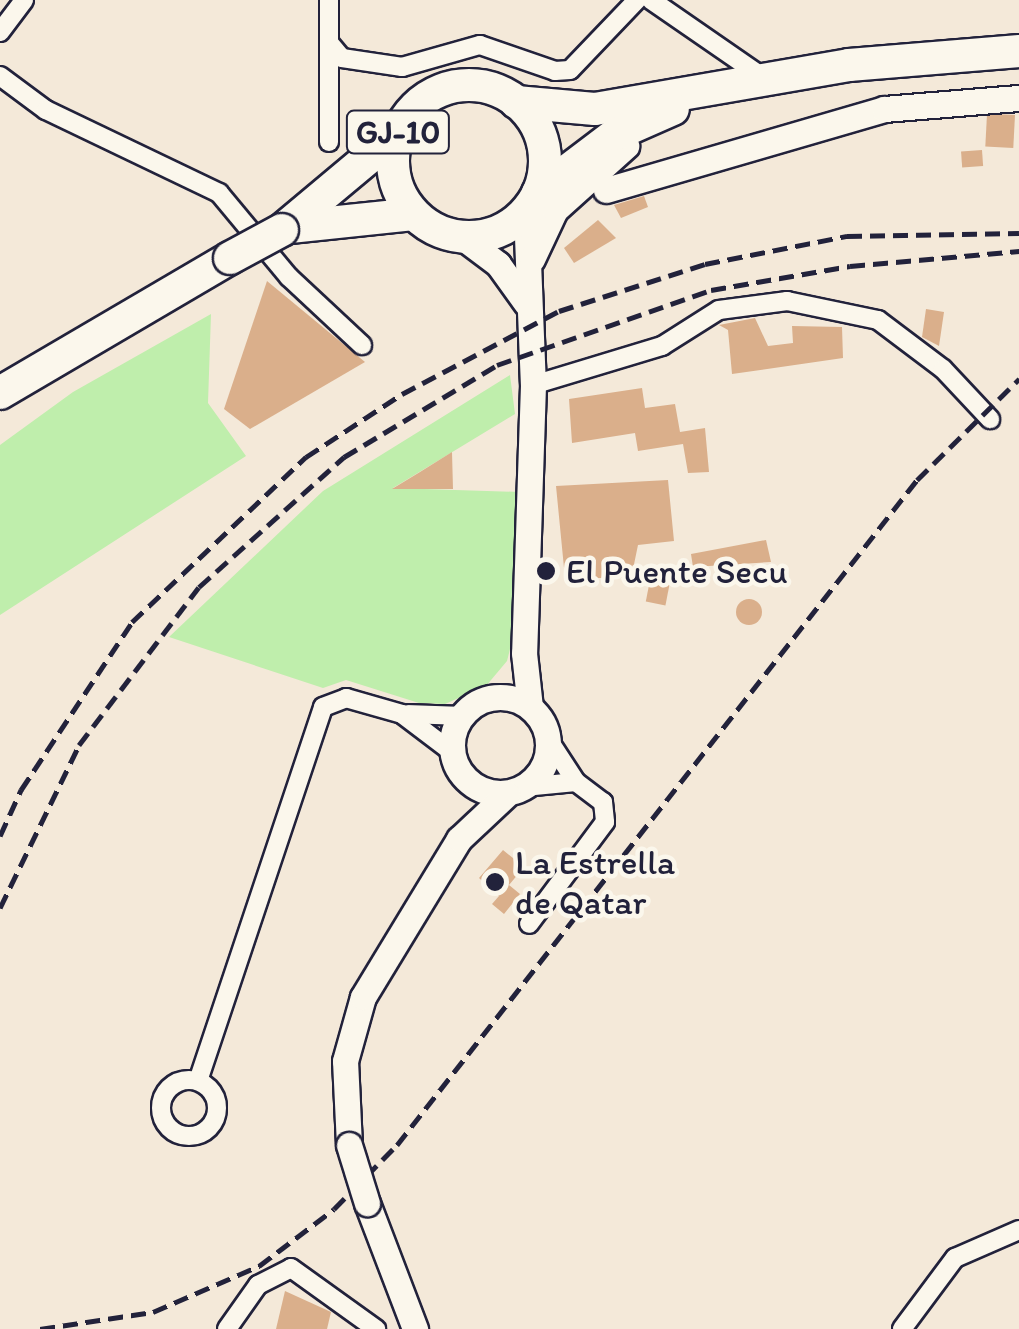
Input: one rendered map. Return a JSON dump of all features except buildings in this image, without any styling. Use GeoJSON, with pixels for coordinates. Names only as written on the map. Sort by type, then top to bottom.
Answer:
{"type":"FeatureCollection","features":[{"type":"Feature","properties":{"kind":"highway","name":"GJ-10"},"geometry":{"type":"LineString","coordinates":[[0,393],[284,229],[398,133],[410,111],[459,85],[486,87],[516,102],[595,109],[769,82],[849,65],[1019,51]]}},
{"type":"Feature","properties":{"kind":"highway","name":"GJ-10"},"geometry":{"type":"LineString","coordinates":[[462,237],[508,228],[532,202],[634,123],[769,82]]}},
{"type":"Feature","properties":{"kind":"highway"},"geometry":{"type":"LineString","coordinates":[[516,102],[535,122],[544,148],[532,202]]}},
{"type":"Feature","properties":{"kind":"highway","name":"GJ-10"},"geometry":{"type":"LineString","coordinates":[[284,229],[413,214],[399,191],[398,133]]}},
{"type":"Feature","properties":{"kind":"highway"},"geometry":{"type":"LineString","coordinates":[[413,214],[462,237]]}},
{"type":"Feature","properties":{"kind":"street"},"geometry":{"type":"LineString","coordinates":[[0,32],[24,0]]}},
{"type":"Feature","properties":{"kind":"street"},"geometry":{"type":"LineString","coordinates":[[329,0],[330,142]]}},
{"type":"Feature","properties":{"kind":"street"},"geometry":{"type":"LineString","coordinates":[[331,46],[342,58],[402,67],[480,45],[555,71],[570,70],[638,0]]}},
{"type":"Feature","properties":{"kind":"street"},"geometry":{"type":"LineString","coordinates":[[651,0],[769,82]]}},
{"type":"Feature","properties":{"kind":"street"},"geometry":{"type":"LineString","coordinates":[[0,76],[46,110],[211,188],[247,219],[289,277],[362,346]]}},
{"type":"Feature","properties":{"kind":"street"},"geometry":{"type":"LineString","coordinates":[[606,190],[884,109],[1019,98]]}},
{"type":"Feature","properties":{"kind":"street"},"geometry":{"type":"LineString","coordinates":[[526,293],[535,245],[580,183],[696,102]]}},
{"type":"Feature","properties":{"kind":"street"},"geometry":{"type":"LineString","coordinates":[[529,924],[605,822],[602,802],[576,782],[530,707],[524,653],[533,385],[526,293],[532,202]]}},
{"type":"Feature","properties":{"kind":"street"},"geometry":{"type":"LineString","coordinates":[[462,237],[490,256],[526,293]]}},
{"type":"Feature","properties":{"kind":"street"},"geometry":{"type":"LineString","coordinates":[[533,385],[662,346],[719,310],[787,300],[878,320],[944,369],[990,418]]}},
{"type":"Feature","properties":{"kind":"street"},"geometry":{"type":"LineString","coordinates":[[198,1081],[316,719],[333,699],[346,698],[402,714],[462,716],[493,697],[524,653]]}},
{"type":"Feature","properties":{"kind":"street"},"geometry":{"type":"LineString","coordinates":[[493,697],[530,707]]}},
{"type":"Feature","properties":{"kind":"street"},"geometry":{"type":"LineString","coordinates":[[402,714],[456,761],[471,784],[516,790],[576,782]]}},
{"type":"Feature","properties":{"kind":"street"},"geometry":{"type":"LineString","coordinates":[[415,1329],[348,1145],[344,1072],[359,1008],[459,840],[465,820],[456,761],[462,716]]}},
{"type":"Feature","properties":{"kind":"street"},"geometry":{"type":"LineString","coordinates":[[459,840],[539,775],[548,739]]}},
{"type":"Feature","properties":{"kind":"street"},"geometry":{"type":"LineString","coordinates":[[902,1329],[955,1258],[1019,1230]]}},
{"type":"Feature","properties":{"kind":"street"},"geometry":{"type":"LineString","coordinates":[[227,1329],[258,1285],[291,1268],[376,1329]]}},
{"type":"Feature","properties":{"kind":"green space"},"geometry":{"type":"Polygon","coordinates":[[[211,314],[208,403],[246,456],[0,615],[0,445],[73,392],[211,314]]]}},
{"type":"Feature","properties":{"kind":"green space"},"geometry":{"type":"Polygon","coordinates":[[[510,375],[515,414],[393,488],[520,492],[512,641],[507,661],[486,686],[445,704],[419,703],[346,680],[323,688],[169,637],[323,491],[510,375]]]}},
{"type":"Feature","properties":{"kind":"railway"},"geometry":{"type":"LineString","coordinates":[[0,836],[21,790],[132,622],[306,457],[402,394],[559,311],[705,264],[847,236],[1019,233]]}},
{"type":"Feature","properties":{"kind":"railway"},"geometry":{"type":"LineString","coordinates":[[0,908],[79,745],[199,587],[344,457],[497,365],[711,290],[850,266],[1019,251]]}},
{"type":"Feature","properties":{"kind":"railway"},"geometry":{"type":"LineString","coordinates":[[40,1329],[153,1312],[259,1266],[334,1209],[397,1145],[917,480],[1019,379]]}},
{"type":"Feature","properties":{"kind":"place","name":"El Puente Secu"},"geometry":{"type":"Point","coordinates":[546,571]}},
{"type":"Feature","properties":{"kind":"place","name":"La Estrella de Qatar"},"geometry":{"type":"Point","coordinates":[495,882]}}]}
